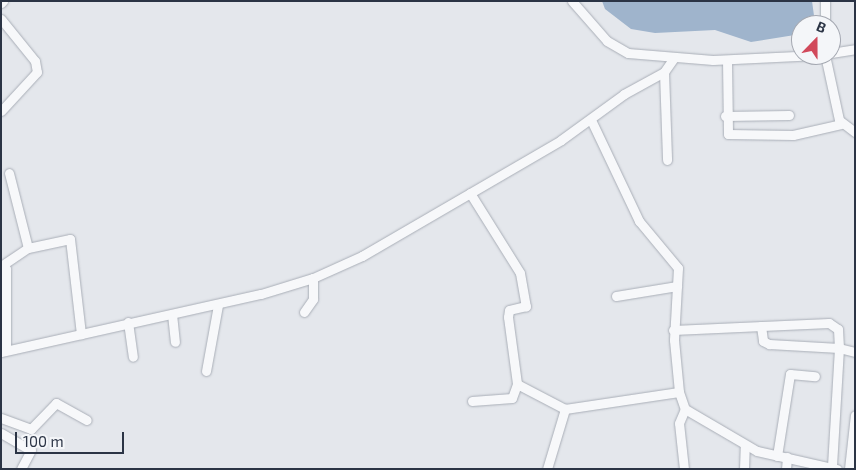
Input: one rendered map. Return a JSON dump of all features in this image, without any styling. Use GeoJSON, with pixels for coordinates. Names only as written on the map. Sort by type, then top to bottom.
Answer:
{"type":"FeatureCollection","features":[{"type":"Feature","properties":{"kind":"street"},"geometry":{"type":"LineString","coordinates":[[572,1],[610,44],[628,53],[674,59],[727,60],[791,56]]}},
{"type":"Feature","properties":{"kind":"street"},"geometry":{"type":"LineString","coordinates":[[824,1],[825,15]]}},
{"type":"Feature","properties":{"kind":"street"},"geometry":{"type":"LineString","coordinates":[[1,19],[35,61],[37,72],[1,111]]}},
{"type":"Feature","properties":{"kind":"street"},"geometry":{"type":"LineString","coordinates":[[841,51],[855,49]]}},
{"type":"Feature","properties":{"kind":"street"},"geometry":{"type":"LineString","coordinates":[[81,334],[70,239],[28,248],[1,266],[6,269],[3,351],[81,334],[128,322],[218,304],[313,278],[362,256],[592,122],[624,94],[664,72],[674,59]]}},
{"type":"Feature","properties":{"kind":"street"},"geometry":{"type":"LineString","coordinates":[[727,60],[725,131],[731,135],[793,135],[841,124],[855,132]]}},
{"type":"Feature","properties":{"kind":"street"},"geometry":{"type":"LineString","coordinates":[[827,65],[841,124]]}},
{"type":"Feature","properties":{"kind":"street"},"geometry":{"type":"LineString","coordinates":[[664,72],[667,160]]}},
{"type":"Feature","properties":{"kind":"street"},"geometry":{"type":"LineString","coordinates":[[725,116],[789,115]]}},
{"type":"Feature","properties":{"kind":"street"},"geometry":{"type":"LineString","coordinates":[[592,122],[639,221],[678,268],[673,330],[679,392],[685,409],[745,446],[812,465],[835,468],[839,348],[833,324],[673,330]]}},
{"type":"Feature","properties":{"kind":"street"},"geometry":{"type":"LineString","coordinates":[[9,173],[28,248]]}},
{"type":"Feature","properties":{"kind":"street"},"geometry":{"type":"LineString","coordinates":[[470,193],[520,273],[526,306],[509,310],[508,317],[517,384],[512,398],[472,401]]}},
{"type":"Feature","properties":{"kind":"street"},"geometry":{"type":"LineString","coordinates":[[304,312],[313,299],[313,278]]}},
{"type":"Feature","properties":{"kind":"street"},"geometry":{"type":"LineString","coordinates":[[616,296],[677,286]]}},
{"type":"Feature","properties":{"kind":"street"},"geometry":{"type":"LineString","coordinates":[[206,371],[218,304]]}},
{"type":"Feature","properties":{"kind":"street"},"geometry":{"type":"LineString","coordinates":[[172,314],[175,342]]}},
{"type":"Feature","properties":{"kind":"street"},"geometry":{"type":"LineString","coordinates":[[128,322],[133,356]]}},
{"type":"Feature","properties":{"kind":"street"},"geometry":{"type":"LineString","coordinates":[[761,326],[763,341],[769,344],[839,348],[855,352]]}},
{"type":"Feature","properties":{"kind":"street"},"geometry":{"type":"LineString","coordinates":[[777,456],[790,374],[815,376]]}},
{"type":"Feature","properties":{"kind":"street"},"geometry":{"type":"LineString","coordinates":[[517,384],[565,410],[679,392]]}},
{"type":"Feature","properties":{"kind":"street"},"geometry":{"type":"LineString","coordinates":[[1,418],[31,429],[56,403],[87,420]]}},
{"type":"Feature","properties":{"kind":"street"},"geometry":{"type":"LineString","coordinates":[[684,469],[679,424],[685,409]]}},
{"type":"Feature","properties":{"kind":"street"},"geometry":{"type":"LineString","coordinates":[[547,469],[565,410]]}},
{"type":"Feature","properties":{"kind":"street"},"geometry":{"type":"LineString","coordinates":[[849,469],[855,415]]}},
{"type":"Feature","properties":{"kind":"street"},"geometry":{"type":"LineString","coordinates":[[1,433],[31,450],[21,469]]}},
{"type":"Feature","properties":{"kind":"street"},"geometry":{"type":"LineString","coordinates":[[744,469],[745,446]]}},
{"type":"Feature","properties":{"kind":"street"},"geometry":{"type":"LineString","coordinates":[[786,469],[787,457]]}},
{"type":"Feature","properties":{"kind":"water"},"geometry":{"type":"Polygon","coordinates":[[[602,1],[812,1],[814,15],[791,15],[791,36],[751,42],[715,30],[655,33],[631,29],[605,9],[602,1]]]}}]}
